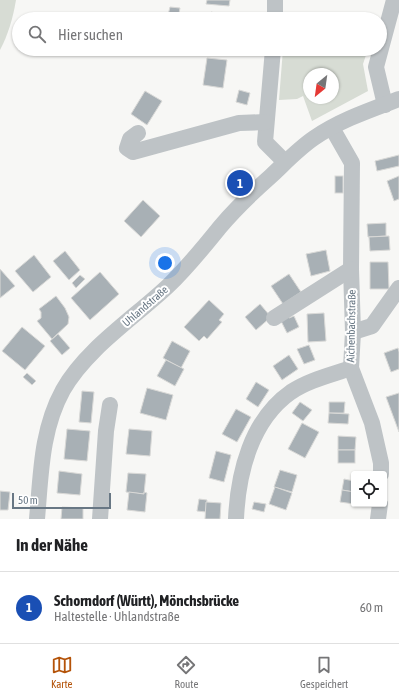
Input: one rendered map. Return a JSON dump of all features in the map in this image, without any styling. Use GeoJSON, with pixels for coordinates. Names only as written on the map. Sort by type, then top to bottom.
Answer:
{"type":"FeatureCollection","features":[{"type":"Feature","properties":{"kind":"street"},"geometry":{"type":"LineString","coordinates":[[275,0],[275,12]]}},
{"type":"Feature","properties":{"kind":"street"},"geometry":{"type":"LineString","coordinates":[[387,26],[394,0]]}},
{"type":"Feature","properties":{"kind":"street"},"geometry":{"type":"LineString","coordinates":[[272,56],[265,142],[285,162]]}},
{"type":"Feature","properties":{"kind":"street"},"geometry":{"type":"LineString","coordinates":[[379,56],[376,67],[392,102]]}},
{"type":"Feature","properties":{"kind":"street","name":"Uhlandstraße"},"geometry":{"type":"LineString","coordinates":[[37,519],[42,452],[48,424],[60,395],[74,373],[98,348],[168,286],[193,260],[220,226],[299,150],[332,128],[362,113],[392,102]]}},
{"type":"Feature","properties":{"kind":"street"},"geometry":{"type":"LineString","coordinates":[[138,133],[130,139],[127,148],[133,152],[240,123],[266,122]]}},
{"type":"Feature","properties":{"kind":"street","name":"Aichenbachstraße"},"geometry":{"type":"LineString","coordinates":[[332,128],[352,164],[351,269],[353,332],[351,368],[372,423],[381,463],[381,471]]}},
{"type":"Feature","properties":{"kind":"street","name":"Aichenbachstraße"},"geometry":{"type":"LineString","coordinates":[[274,318],[351,269]]}},
{"type":"Feature","properties":{"kind":"street"},"geometry":{"type":"LineString","coordinates":[[353,332],[372,326],[399,288]]}},
{"type":"Feature","properties":{"kind":"street"},"geometry":{"type":"LineString","coordinates":[[236,519],[237,495],[245,460],[257,432],[275,406],[292,392],[313,381],[351,368]]}},
{"type":"Feature","properties":{"kind":"street"},"geometry":{"type":"LineString","coordinates":[[100,519],[106,431],[110,405]]}},
{"type":"Feature","properties":{"kind":"street"},"geometry":{"type":"LineString","coordinates":[[378,519],[380,507]]}},
{"type":"Feature","properties":{"kind":"shaded area"},"geometry":{"type":"Polygon","coordinates":[[[0,0],[16,0],[10,26],[0,50],[0,0]]]}},
{"type":"Feature","properties":{"kind":"shaded area"},"geometry":{"type":"Polygon","coordinates":[[[282,56],[366,56],[363,64],[368,91],[312,121],[306,104],[339,104],[339,68],[303,68],[303,96],[297,99],[279,100],[282,56]]]}},
{"type":"Feature","properties":{"kind":"building"},"geometry":{"type":"Polygon","coordinates":[[[207,0],[230,0],[229,6],[206,4],[207,0]]]}},
{"type":"Feature","properties":{"kind":"building"},"geometry":{"type":"Polygon","coordinates":[[[170,7],[180,8],[179,12],[169,12],[170,7]]]}},
{"type":"Feature","properties":{"kind":"building"},"geometry":{"type":"Polygon","coordinates":[[[207,58],[227,60],[223,88],[203,85],[207,58]]]}},
{"type":"Feature","properties":{"kind":"building"},"geometry":{"type":"Polygon","coordinates":[[[239,90],[250,93],[247,105],[236,102],[239,90]]]}},
{"type":"Feature","properties":{"kind":"building"},"geometry":{"type":"Polygon","coordinates":[[[145,91],[162,101],[147,125],[131,114],[145,91]]]}},
{"type":"Feature","properties":{"kind":"building"},"geometry":{"type":"Polygon","coordinates":[[[399,155],[399,166],[377,171],[375,161],[399,155]]]}},
{"type":"Feature","properties":{"kind":"building"},"geometry":{"type":"Polygon","coordinates":[[[335,176],[343,176],[343,193],[335,193],[335,176]]]}},
{"type":"Feature","properties":{"kind":"building"},"geometry":{"type":"Polygon","coordinates":[[[399,176],[399,199],[394,201],[387,181],[399,176]]]}},
{"type":"Feature","properties":{"kind":"building"},"geometry":{"type":"Polygon","coordinates":[[[143,200],[160,216],[141,237],[124,221],[143,200]]]}},
{"type":"Feature","properties":{"kind":"building"},"geometry":{"type":"Polygon","coordinates":[[[386,223],[386,236],[368,237],[367,224],[386,223]]]}},
{"type":"Feature","properties":{"kind":"building"},"geometry":{"type":"Polygon","coordinates":[[[389,236],[390,250],[370,251],[369,237],[389,236]]]}},
{"type":"Feature","properties":{"kind":"building"},"geometry":{"type":"Polygon","coordinates":[[[326,250],[330,271],[311,276],[306,254],[326,250]]]}},
{"type":"Feature","properties":{"kind":"building"},"geometry":{"type":"Polygon","coordinates":[[[65,251],[80,270],[69,280],[53,261],[65,251]]]}},
{"type":"Feature","properties":{"kind":"building"},"geometry":{"type":"Polygon","coordinates":[[[34,255],[51,277],[33,292],[15,271],[34,255]]]}},
{"type":"Feature","properties":{"kind":"building"},"geometry":{"type":"Polygon","coordinates":[[[370,262],[388,262],[389,289],[370,289],[370,262]]]}},
{"type":"Feature","properties":{"kind":"building"},"geometry":{"type":"Polygon","coordinates":[[[0,269],[15,286],[0,298],[0,269]]]}},
{"type":"Feature","properties":{"kind":"building"},"geometry":{"type":"Polygon","coordinates":[[[100,272],[119,294],[90,320],[71,298],[100,272]]]}},
{"type":"Feature","properties":{"kind":"building"},"geometry":{"type":"Polygon","coordinates":[[[289,274],[301,292],[283,304],[271,286],[289,274]]]}},
{"type":"Feature","properties":{"kind":"building"},"geometry":{"type":"Polygon","coordinates":[[[80,275],[85,279],[76,288],[72,283],[80,275]]]}},
{"type":"Feature","properties":{"kind":"building"},"geometry":{"type":"Polygon","coordinates":[[[56,296],[65,308],[69,317],[68,324],[52,339],[37,321],[41,318],[41,312],[39,309],[56,296]]]}},
{"type":"Feature","properties":{"kind":"building"},"geometry":{"type":"Polygon","coordinates":[[[209,300],[224,314],[219,320],[222,322],[207,339],[204,336],[199,341],[184,327],[209,300]]]}},
{"type":"Feature","properties":{"kind":"building"},"geometry":{"type":"Polygon","coordinates":[[[260,304],[271,317],[256,330],[245,317],[260,304]]]}},
{"type":"Feature","properties":{"kind":"building"},"geometry":{"type":"Polygon","coordinates":[[[324,313],[326,341],[308,342],[307,314],[324,313]]]}},
{"type":"Feature","properties":{"kind":"building"},"geometry":{"type":"Polygon","coordinates":[[[287,315],[289,318],[294,316],[299,327],[287,333],[280,319],[287,315]]]}},
{"type":"Feature","properties":{"kind":"building"},"geometry":{"type":"Polygon","coordinates":[[[22,327],[45,346],[25,370],[2,351],[22,327]]]}},
{"type":"Feature","properties":{"kind":"building"},"geometry":{"type":"Polygon","coordinates":[[[58,334],[70,348],[62,355],[50,341],[58,334]]]}},
{"type":"Feature","properties":{"kind":"building"},"geometry":{"type":"Polygon","coordinates":[[[172,341],[190,351],[181,368],[163,358],[172,341]]]}},
{"type":"Feature","properties":{"kind":"building"},"geometry":{"type":"Polygon","coordinates":[[[309,345],[315,360],[304,364],[297,349],[309,345]]]}},
{"type":"Feature","properties":{"kind":"building"},"geometry":{"type":"Polygon","coordinates":[[[398,348],[399,369],[391,372],[384,353],[398,348]]]}},
{"type":"Feature","properties":{"kind":"building"},"geometry":{"type":"Polygon","coordinates":[[[289,355],[298,369],[282,380],[273,366],[289,355]]]}},
{"type":"Feature","properties":{"kind":"building"},"geometry":{"type":"Polygon","coordinates":[[[166,360],[184,369],[175,386],[157,376],[166,360]]]}},
{"type":"Feature","properties":{"kind":"building"},"geometry":{"type":"Polygon","coordinates":[[[27,373],[36,381],[32,385],[23,377],[27,373]]]}},
{"type":"Feature","properties":{"kind":"building"},"geometry":{"type":"Polygon","coordinates":[[[256,382],[269,390],[258,407],[246,399],[256,382]]]}},
{"type":"Feature","properties":{"kind":"building"},"geometry":{"type":"Polygon","coordinates":[[[147,388],[173,395],[166,420],[140,413],[147,388]]]}},
{"type":"Feature","properties":{"kind":"building"},"geometry":{"type":"Polygon","coordinates":[[[82,391],[94,392],[91,423],[79,422],[82,391]]]}},
{"type":"Feature","properties":{"kind":"building"},"geometry":{"type":"Polygon","coordinates":[[[399,393],[399,432],[386,397],[399,393]]]}},
{"type":"Feature","properties":{"kind":"building"},"geometry":{"type":"Polygon","coordinates":[[[300,402],[312,410],[303,421],[292,413],[300,402]]]}},
{"type":"Feature","properties":{"kind":"building"},"geometry":{"type":"Polygon","coordinates":[[[329,402],[345,402],[344,413],[329,413],[329,402]]]}},
{"type":"Feature","properties":{"kind":"building"},"geometry":{"type":"Polygon","coordinates":[[[236,409],[251,417],[237,442],[222,434],[236,409]]]}},
{"type":"Feature","properties":{"kind":"building"},"geometry":{"type":"Polygon","coordinates":[[[329,413],[349,414],[348,424],[328,423],[329,413]]]}},
{"type":"Feature","properties":{"kind":"building"},"geometry":{"type":"Polygon","coordinates":[[[302,423],[319,432],[305,458],[288,449],[302,423]]]}},
{"type":"Feature","properties":{"kind":"building"},"geometry":{"type":"Polygon","coordinates":[[[67,429],[90,431],[87,461],[64,459],[67,429]]]}},
{"type":"Feature","properties":{"kind":"building"},"geometry":{"type":"Polygon","coordinates":[[[129,429],[152,431],[150,456],[126,454],[129,429]]]}},
{"type":"Feature","properties":{"kind":"building"},"geometry":{"type":"Polygon","coordinates":[[[338,436],[356,437],[355,450],[338,450],[338,436]]]}},
{"type":"Feature","properties":{"kind":"building"},"geometry":{"type":"Polygon","coordinates":[[[338,450],[355,450],[355,463],[338,463],[338,450]]]}},
{"type":"Feature","properties":{"kind":"building"},"geometry":{"type":"Polygon","coordinates":[[[216,451],[231,455],[224,482],[209,478],[216,451]]]}},
{"type":"Feature","properties":{"kind":"building"},"geometry":{"type":"Polygon","coordinates":[[[280,470],[297,475],[292,492],[274,487],[280,470]]]}},
{"type":"Feature","properties":{"kind":"building"},"geometry":{"type":"Polygon","coordinates":[[[59,471],[82,474],[80,495],[57,493],[59,471]]]}},
{"type":"Feature","properties":{"kind":"building"},"geometry":{"type":"Polygon","coordinates":[[[128,473],[146,474],[144,494],[126,492],[128,473]]]}},
{"type":"Feature","properties":{"kind":"building"},"geometry":{"type":"Polygon","coordinates":[[[344,479],[351,480],[351,492],[342,490],[344,479]]]}},
{"type":"Feature","properties":{"kind":"building"},"geometry":{"type":"Polygon","coordinates":[[[275,487],[292,493],[286,510],[269,504],[275,487]]]}},
{"type":"Feature","properties":{"kind":"building"},"geometry":{"type":"Polygon","coordinates":[[[342,490],[351,492],[351,504],[340,502],[342,490]]]}},
{"type":"Feature","properties":{"kind":"building"},"geometry":{"type":"Polygon","coordinates":[[[0,491],[10,492],[8,510],[0,510],[0,491]]]}},
{"type":"Feature","properties":{"kind":"building"},"geometry":{"type":"Polygon","coordinates":[[[129,492],[147,493],[145,512],[127,510],[129,492]]]}},
{"type":"Feature","properties":{"kind":"building"},"geometry":{"type":"Polygon","coordinates":[[[199,499],[207,500],[206,512],[197,511],[199,499]]]}},
{"type":"Feature","properties":{"kind":"building"},"geometry":{"type":"Polygon","coordinates":[[[206,502],[221,503],[220,519],[205,519],[206,502]]]}},
{"type":"Feature","properties":{"kind":"building"},"geometry":{"type":"Polygon","coordinates":[[[254,502],[266,504],[264,512],[252,509],[254,502]]]}},
{"type":"Feature","properties":{"kind":"building"},"geometry":{"type":"Polygon","coordinates":[[[62,507],[83,508],[83,519],[61,519],[62,507]]]}},
{"type":"Feature","properties":{"kind":"place","name":"Schorndorf (Württ), Mönchsbrücke"},"geometry":{"type":"Point","coordinates":[240,183]}}]}
